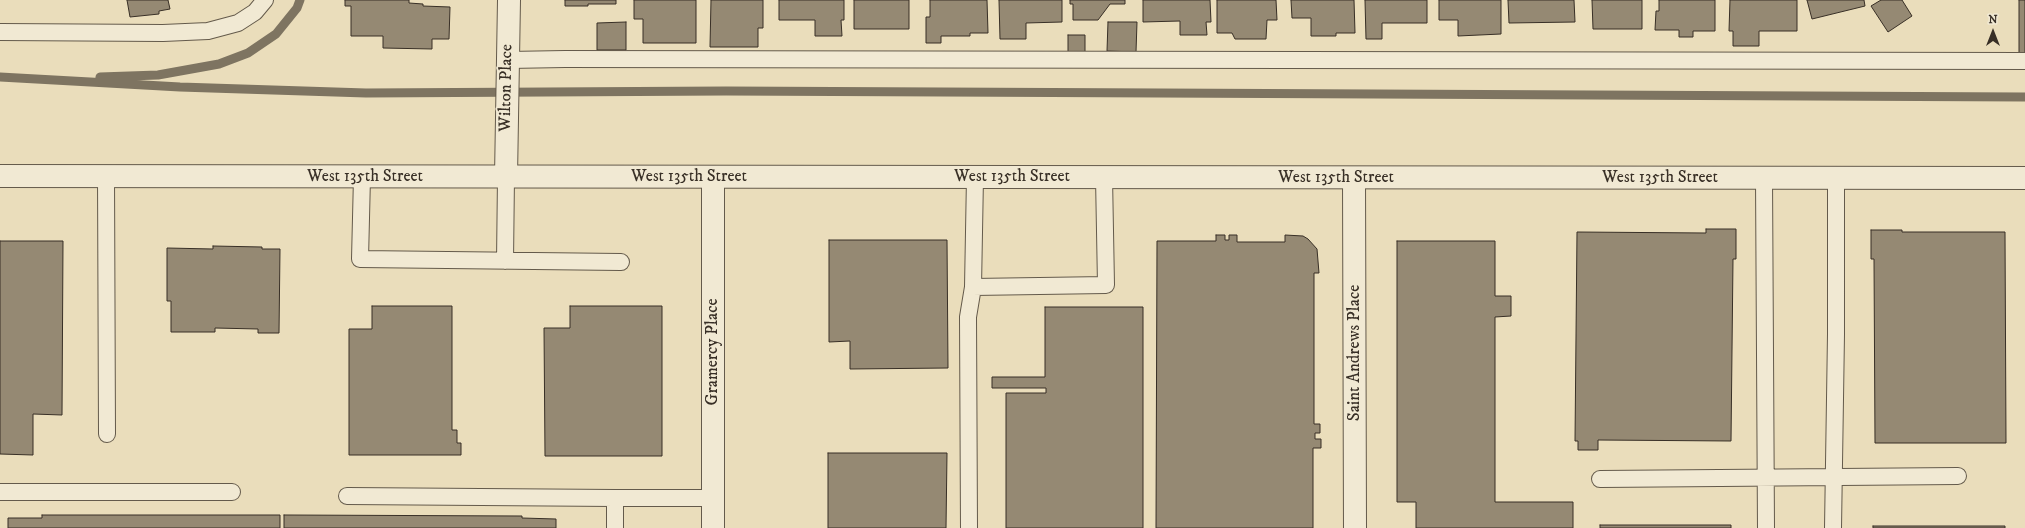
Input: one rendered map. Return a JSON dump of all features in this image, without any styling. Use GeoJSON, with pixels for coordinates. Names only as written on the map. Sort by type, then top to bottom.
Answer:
{"type":"FeatureCollection","features":[{"type":"Feature","properties":{"kind":"street","name":"Wilton Place"},"geometry":{"type":"LineString","coordinates":[[506,177],[509,0]]}},
{"type":"Feature","properties":{"kind":"street","name":"West 135th Street"},"geometry":{"type":"LineString","coordinates":[[0,176],[2025,178]]}},
{"type":"Feature","properties":{"kind":"street","name":"Gramercy Place"},"geometry":{"type":"LineString","coordinates":[[713,177],[713,528]]}},
{"type":"Feature","properties":{"kind":"street","name":"Saint Andrews Place"},"geometry":{"type":"LineString","coordinates":[[1354,178],[1355,528]]}},
{"type":"Feature","properties":{"kind":"lane"},"geometry":{"type":"LineString","coordinates":[[0,32],[163,33],[208,31],[238,23],[255,12],[264,0]]}},
{"type":"Feature","properties":{"kind":"lane"},"geometry":{"type":"LineString","coordinates":[[508,64],[597,59],[2025,62]]}},
{"type":"Feature","properties":{"kind":"lane"},"geometry":{"type":"LineString","coordinates":[[106,176],[107,434]]}},
{"type":"Feature","properties":{"kind":"lane"},"geometry":{"type":"LineString","coordinates":[[362,177],[360,260],[621,262]]}},
{"type":"Feature","properties":{"kind":"lane"},"geometry":{"type":"LineString","coordinates":[[505,261],[506,177]]}},
{"type":"Feature","properties":{"kind":"lane"},"geometry":{"type":"LineString","coordinates":[[970,528],[968,317],[974,286],[975,177]]}},
{"type":"Feature","properties":{"kind":"lane"},"geometry":{"type":"LineString","coordinates":[[974,286],[1106,285],[1104,177]]}},
{"type":"Feature","properties":{"kind":"lane"},"geometry":{"type":"LineString","coordinates":[[1764,178],[1766,528]]}},
{"type":"Feature","properties":{"kind":"lane"},"geometry":{"type":"LineString","coordinates":[[1834,528],[1836,178]]}},
{"type":"Feature","properties":{"kind":"lane"},"geometry":{"type":"LineString","coordinates":[[1600,479],[1958,476]]}},
{"type":"Feature","properties":{"kind":"lane"},"geometry":{"type":"LineString","coordinates":[[0,492],[232,492]]}},
{"type":"Feature","properties":{"kind":"lane"},"geometry":{"type":"LineString","coordinates":[[347,496],[713,498]]}},
{"type":"Feature","properties":{"kind":"lane"},"geometry":{"type":"LineString","coordinates":[[615,498],[615,528]]}},
{"type":"Feature","properties":{"kind":"building"},"geometry":{"type":"Polygon","coordinates":[[[127,0],[168,0],[170,9],[159,11],[159,14],[130,17],[127,0]]]}},
{"type":"Feature","properties":{"kind":"building"},"geometry":{"type":"Polygon","coordinates":[[[345,0],[409,0],[409,3],[423,4],[423,6],[450,7],[449,39],[432,39],[432,49],[383,48],[383,36],[351,36],[351,6],[345,6],[345,0]]]}},
{"type":"Feature","properties":{"kind":"building"},"geometry":{"type":"Polygon","coordinates":[[[565,0],[616,0],[616,4],[565,6],[565,0]]]}},
{"type":"Feature","properties":{"kind":"building"},"geometry":{"type":"Polygon","coordinates":[[[634,0],[696,0],[696,43],[643,43],[643,19],[634,19],[634,0]]]}},
{"type":"Feature","properties":{"kind":"building"},"geometry":{"type":"Polygon","coordinates":[[[711,0],[763,0],[763,28],[758,28],[758,47],[710,47],[711,0]]]}},
{"type":"Feature","properties":{"kind":"building"},"geometry":{"type":"Polygon","coordinates":[[[779,0],[844,0],[844,20],[841,20],[842,36],[815,36],[815,20],[779,20],[779,0]]]}},
{"type":"Feature","properties":{"kind":"building"},"geometry":{"type":"Polygon","coordinates":[[[854,0],[909,0],[909,29],[854,29],[854,0]]]}},
{"type":"Feature","properties":{"kind":"building"},"geometry":{"type":"Polygon","coordinates":[[[930,0],[987,0],[988,33],[970,33],[970,36],[941,36],[941,43],[926,43],[926,17],[930,17],[930,0]]]}},
{"type":"Feature","properties":{"kind":"building"},"geometry":{"type":"Polygon","coordinates":[[[999,0],[1062,0],[1062,22],[1026,23],[1026,39],[1000,39],[999,0]]]}},
{"type":"Feature","properties":{"kind":"building"},"geometry":{"type":"Polygon","coordinates":[[[1070,0],[1125,0],[1125,4],[1110,4],[1098,20],[1073,20],[1073,4],[1070,4],[1070,0]]]}},
{"type":"Feature","properties":{"kind":"building"},"geometry":{"type":"Polygon","coordinates":[[[1143,0],[1210,0],[1211,22],[1206,22],[1207,35],[1180,35],[1180,21],[1143,22],[1143,0]]]}},
{"type":"Feature","properties":{"kind":"building"},"geometry":{"type":"Polygon","coordinates":[[[1217,0],[1276,0],[1277,20],[1267,20],[1266,39],[1235,39],[1232,33],[1217,33],[1217,0]]]}},
{"type":"Feature","properties":{"kind":"building"},"geometry":{"type":"Polygon","coordinates":[[[1291,0],[1354,0],[1355,33],[1336,33],[1336,36],[1311,36],[1311,18],[1292,18],[1291,0]]]}},
{"type":"Feature","properties":{"kind":"building"},"geometry":{"type":"Polygon","coordinates":[[[1365,0],[1427,0],[1427,23],[1382,23],[1382,39],[1366,39],[1365,0]]]}},
{"type":"Feature","properties":{"kind":"building"},"geometry":{"type":"Polygon","coordinates":[[[1439,0],[1501,0],[1501,34],[1458,36],[1458,20],[1439,20],[1439,0]]]}},
{"type":"Feature","properties":{"kind":"building"},"geometry":{"type":"Polygon","coordinates":[[[1508,0],[1574,0],[1575,22],[1509,23],[1508,0]]]}},
{"type":"Feature","properties":{"kind":"building"},"geometry":{"type":"Polygon","coordinates":[[[1592,0],[1642,0],[1642,29],[1593,29],[1592,0]]]}},
{"type":"Feature","properties":{"kind":"building"},"geometry":{"type":"Polygon","coordinates":[[[1659,0],[1715,0],[1715,31],[1693,31],[1693,37],[1679,37],[1679,30],[1655,30],[1656,11],[1659,11],[1659,0]]]}},
{"type":"Feature","properties":{"kind":"building"},"geometry":{"type":"Polygon","coordinates":[[[1730,0],[1797,0],[1797,31],[1759,31],[1759,46],[1733,46],[1733,31],[1729,31],[1730,0]]]}},
{"type":"Feature","properties":{"kind":"building"},"geometry":{"type":"Polygon","coordinates":[[[1807,0],[1864,0],[1865,6],[1812,19],[1807,0]]]}},
{"type":"Feature","properties":{"kind":"building"},"geometry":{"type":"Polygon","coordinates":[[[1881,0],[1902,0],[1912,16],[1888,32],[1871,6],[1881,0]]]}},
{"type":"Feature","properties":{"kind":"building"},"geometry":{"type":"Polygon","coordinates":[[[2019,0],[2025,0],[2025,53],[2019,53],[2019,0]]]}},
{"type":"Feature","properties":{"kind":"building"},"geometry":{"type":"Polygon","coordinates":[[[626,22],[626,50],[597,50],[597,23],[626,22]]]}},
{"type":"Feature","properties":{"kind":"building"},"geometry":{"type":"Polygon","coordinates":[[[1108,22],[1137,22],[1136,52],[1107,51],[1108,22]]]}},
{"type":"Feature","properties":{"kind":"building"},"geometry":{"type":"Polygon","coordinates":[[[1068,35],[1085,35],[1085,53],[1068,53],[1068,35]]]}},
{"type":"Feature","properties":{"kind":"building"},"geometry":{"type":"Polygon","coordinates":[[[1706,229],[1736,229],[1736,259],[1733,259],[1731,441],[1598,440],[1598,450],[1578,450],[1578,441],[1575,441],[1577,232],[1706,233],[1706,229]]]}},
{"type":"Feature","properties":{"kind":"building"},"geometry":{"type":"Polygon","coordinates":[[[1871,230],[1902,230],[1902,232],[2005,232],[2006,443],[1875,443],[1874,259],[1871,259],[1871,230]]]}},
{"type":"Feature","properties":{"kind":"building"},"geometry":{"type":"Polygon","coordinates":[[[1216,235],[1225,235],[1225,240],[1229,240],[1229,235],[1237,235],[1237,242],[1285,242],[1285,235],[1303,236],[1308,239],[1317,249],[1319,273],[1314,273],[1314,424],[1320,424],[1320,433],[1315,433],[1315,439],[1321,439],[1321,448],[1313,448],[1313,528],[1156,528],[1157,241],[1216,241],[1216,235]]]}},
{"type":"Feature","properties":{"kind":"building"},"geometry":{"type":"Polygon","coordinates":[[[829,240],[947,240],[948,368],[850,369],[850,341],[829,342],[829,240]]]}},
{"type":"Feature","properties":{"kind":"building"},"geometry":{"type":"Polygon","coordinates":[[[0,241],[63,241],[62,415],[33,414],[33,455],[0,454],[0,241]]]}},
{"type":"Feature","properties":{"kind":"building"},"geometry":{"type":"Polygon","coordinates":[[[1397,241],[1495,241],[1495,296],[1511,296],[1511,316],[1495,317],[1495,502],[1573,502],[1573,528],[1416,528],[1416,502],[1397,502],[1397,241]]]}},
{"type":"Feature","properties":{"kind":"building"},"geometry":{"type":"Polygon","coordinates":[[[213,246],[280,249],[279,333],[258,333],[258,329],[215,328],[215,332],[171,332],[171,301],[167,301],[167,248],[213,249],[213,246]]]}},
{"type":"Feature","properties":{"kind":"building"},"geometry":{"type":"Polygon","coordinates":[[[372,306],[452,306],[452,430],[457,430],[457,443],[461,443],[461,455],[349,455],[349,329],[372,329],[372,306]]]}},
{"type":"Feature","properties":{"kind":"building"},"geometry":{"type":"Polygon","coordinates":[[[570,306],[662,306],[662,456],[545,456],[544,328],[570,328],[570,306]]]}},
{"type":"Feature","properties":{"kind":"building"},"geometry":{"type":"Polygon","coordinates":[[[1045,307],[1143,307],[1143,528],[1006,528],[1006,393],[1046,393],[1046,388],[992,388],[992,377],[1045,377],[1045,307]]]}},
{"type":"Feature","properties":{"kind":"building"},"geometry":{"type":"Polygon","coordinates":[[[828,453],[947,453],[946,528],[828,528],[828,453]]]}},
{"type":"Feature","properties":{"kind":"building"},"geometry":{"type":"Polygon","coordinates":[[[42,515],[280,515],[280,528],[8,528],[8,518],[42,518],[42,515]]]}},
{"type":"Feature","properties":{"kind":"building"},"geometry":{"type":"Polygon","coordinates":[[[284,515],[522,516],[522,518],[556,519],[556,528],[284,528],[284,515]]]}},
{"type":"Feature","properties":{"kind":"building"},"geometry":{"type":"Polygon","coordinates":[[[1600,525],[1731,525],[1731,528],[1600,528],[1600,525]]]}},
{"type":"Feature","properties":{"kind":"building"},"geometry":{"type":"Polygon","coordinates":[[[1873,526],[2005,526],[2005,528],[1873,528],[1873,526]]]}},
{"type":"Feature","properties":{"kind":"waterway"},"geometry":{"type":"LineString","coordinates":[[100,77],[158,75],[219,64],[248,53],[276,34],[297,8],[300,0]]}},
{"type":"Feature","properties":{"kind":"waterway"},"geometry":{"type":"LineString","coordinates":[[0,77],[180,87],[366,93],[726,91],[2025,97]]}}]}
